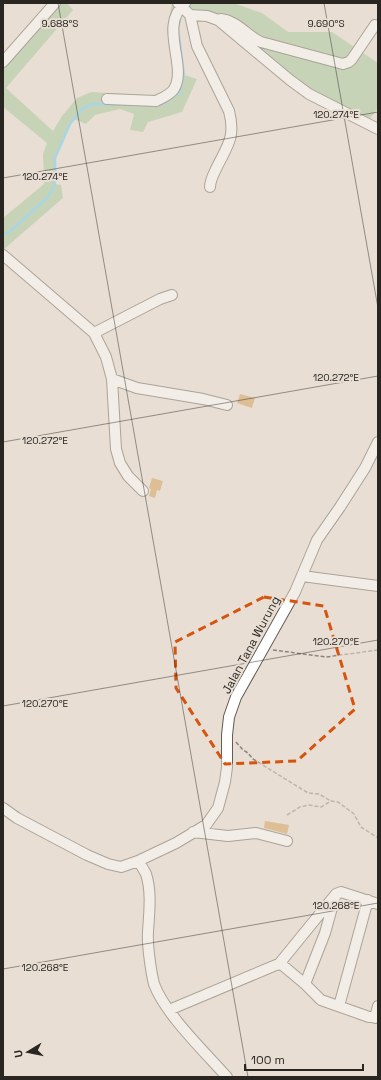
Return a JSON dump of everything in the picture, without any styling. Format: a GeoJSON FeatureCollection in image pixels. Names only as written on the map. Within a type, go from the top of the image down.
{"type":"FeatureCollection","features":[{"type":"Feature","properties":{"kind":"street"},"geometry":{"type":"LineString","coordinates":[[3,62],[55,3]]}},
{"type":"Feature","properties":{"kind":"street"},"geometry":{"type":"LineString","coordinates":[[184,8],[212,18],[226,26],[270,64],[309,94],[378,129]]}},
{"type":"Feature","properties":{"kind":"street"},"geometry":{"type":"LineString","coordinates":[[107,99],[156,101],[164,98],[174,89],[178,74],[173,30],[176,18],[184,8]]}},
{"type":"Feature","properties":{"kind":"street"},"geometry":{"type":"LineString","coordinates":[[184,8],[197,46],[229,111],[232,122],[231,136],[213,175],[210,187]]}},
{"type":"Feature","properties":{"kind":"street"},"geometry":{"type":"LineString","coordinates":[[212,18],[225,19],[240,26],[252,38],[261,42],[343,64],[352,59],[375,25]]}},
{"type":"Feature","properties":{"kind":"street"},"geometry":{"type":"LineString","coordinates":[[3,255],[94,333],[106,357],[112,379],[116,450],[120,463],[128,476],[143,491]]}},
{"type":"Feature","properties":{"kind":"street"},"geometry":{"type":"LineString","coordinates":[[94,333],[160,299],[172,295]]}},
{"type":"Feature","properties":{"kind":"street"},"geometry":{"type":"LineString","coordinates":[[112,379],[137,388],[203,399],[227,405]]}},
{"type":"Feature","properties":{"kind":"street","name":"Jalan Tana Wurung"},"geometry":{"type":"LineString","coordinates":[[3,808],[18,818],[87,855],[108,864],[122,867],[176,843],[206,824],[218,808],[225,782],[229,718],[236,697],[295,592],[317,540],[365,468],[378,442]]}},
{"type":"Feature","properties":{"kind":"street"},"geometry":{"type":"LineString","coordinates":[[302,576],[378,586]]}},
{"type":"Feature","properties":{"kind":"street"},"geometry":{"type":"LineString","coordinates":[[193,832],[228,836],[256,832],[288,841]]}},
{"type":"Feature","properties":{"kind":"street"},"geometry":{"type":"LineString","coordinates":[[138,861],[146,874],[148,881],[150,905],[148,937],[153,978],[160,998],[227,1077]]}},
{"type":"Feature","properties":{"kind":"street"},"geometry":{"type":"LineString","coordinates":[[169,1010],[279,964],[336,894],[341,892],[378,904]]}},
{"type":"Feature","properties":{"kind":"street"},"geometry":{"type":"LineString","coordinates":[[305,984],[325,933],[336,894]]}},
{"type":"Feature","properties":{"kind":"street"},"geometry":{"type":"LineString","coordinates":[[339,1006],[368,900]]}},
{"type":"Feature","properties":{"kind":"street"},"geometry":{"type":"LineString","coordinates":[[279,964],[305,984],[321,1000],[369,1017],[376,1017],[378,1006]]}},
{"type":"Feature","properties":{"kind":"path"},"geometry":{"type":"LineString","coordinates":[[264,649],[326,656],[378,650]]}},
{"type":"Feature","properties":{"kind":"path"},"geometry":{"type":"LineString","coordinates":[[227,735],[238,743],[253,759],[308,794],[319,794],[331,801],[338,802],[354,814],[361,827],[378,838]]}},
{"type":"Feature","properties":{"kind":"path"},"geometry":{"type":"LineString","coordinates":[[288,815],[300,807],[309,805],[321,807],[331,801]]}},
{"type":"Feature","properties":{"kind":"highlighted area"},"geometry":{"type":"Polygon","coordinates":[[[264,597],[324,606],[355,709],[297,761],[225,764],[176,688],[175,642],[264,597]]]}},
{"type":"Feature","properties":{"kind":"green space"},"geometry":{"type":"Polygon","coordinates":[[[55,3],[67,3],[73,10],[6,88],[53,131],[62,116],[77,98],[91,92],[155,96],[171,86],[174,74],[167,30],[172,3],[182,3],[186,10],[192,3],[233,3],[262,13],[288,32],[332,32],[378,63],[378,108],[366,124],[313,99],[215,18],[186,11],[180,17],[178,29],[184,75],[197,79],[182,112],[148,122],[143,132],[130,130],[134,114],[120,109],[95,115],[86,124],[74,119],[70,124],[55,158],[55,184],[61,185],[63,198],[3,250],[3,218],[44,184],[43,154],[47,143],[3,107],[3,60],[55,3]]]}},
{"type":"Feature","properties":{"kind":"building"},"geometry":{"type":"Polygon","coordinates":[[[240,394],[255,398],[252,408],[237,403],[240,394]]]}},
{"type":"Feature","properties":{"kind":"building"},"geometry":{"type":"Polygon","coordinates":[[[152,478],[163,481],[160,491],[157,490],[155,498],[149,496],[151,489],[149,488],[152,478]]]}},
{"type":"Feature","properties":{"kind":"building"},"geometry":{"type":"Polygon","coordinates":[[[265,821],[289,825],[287,834],[264,828],[265,821]]]}},
{"type":"Feature","properties":{"kind":"waterway"},"geometry":{"type":"LineString","coordinates":[[187,9],[192,3]]}},
{"type":"Feature","properties":{"kind":"waterway"},"geometry":{"type":"LineString","coordinates":[[153,106],[164,103],[180,92],[184,75],[178,29],[180,19]]}},
{"type":"Feature","properties":{"kind":"waterway"},"geometry":{"type":"LineString","coordinates":[[3,233],[8,233],[48,197],[55,184],[55,158],[70,124],[83,108],[93,104],[140,105]]}}]}
